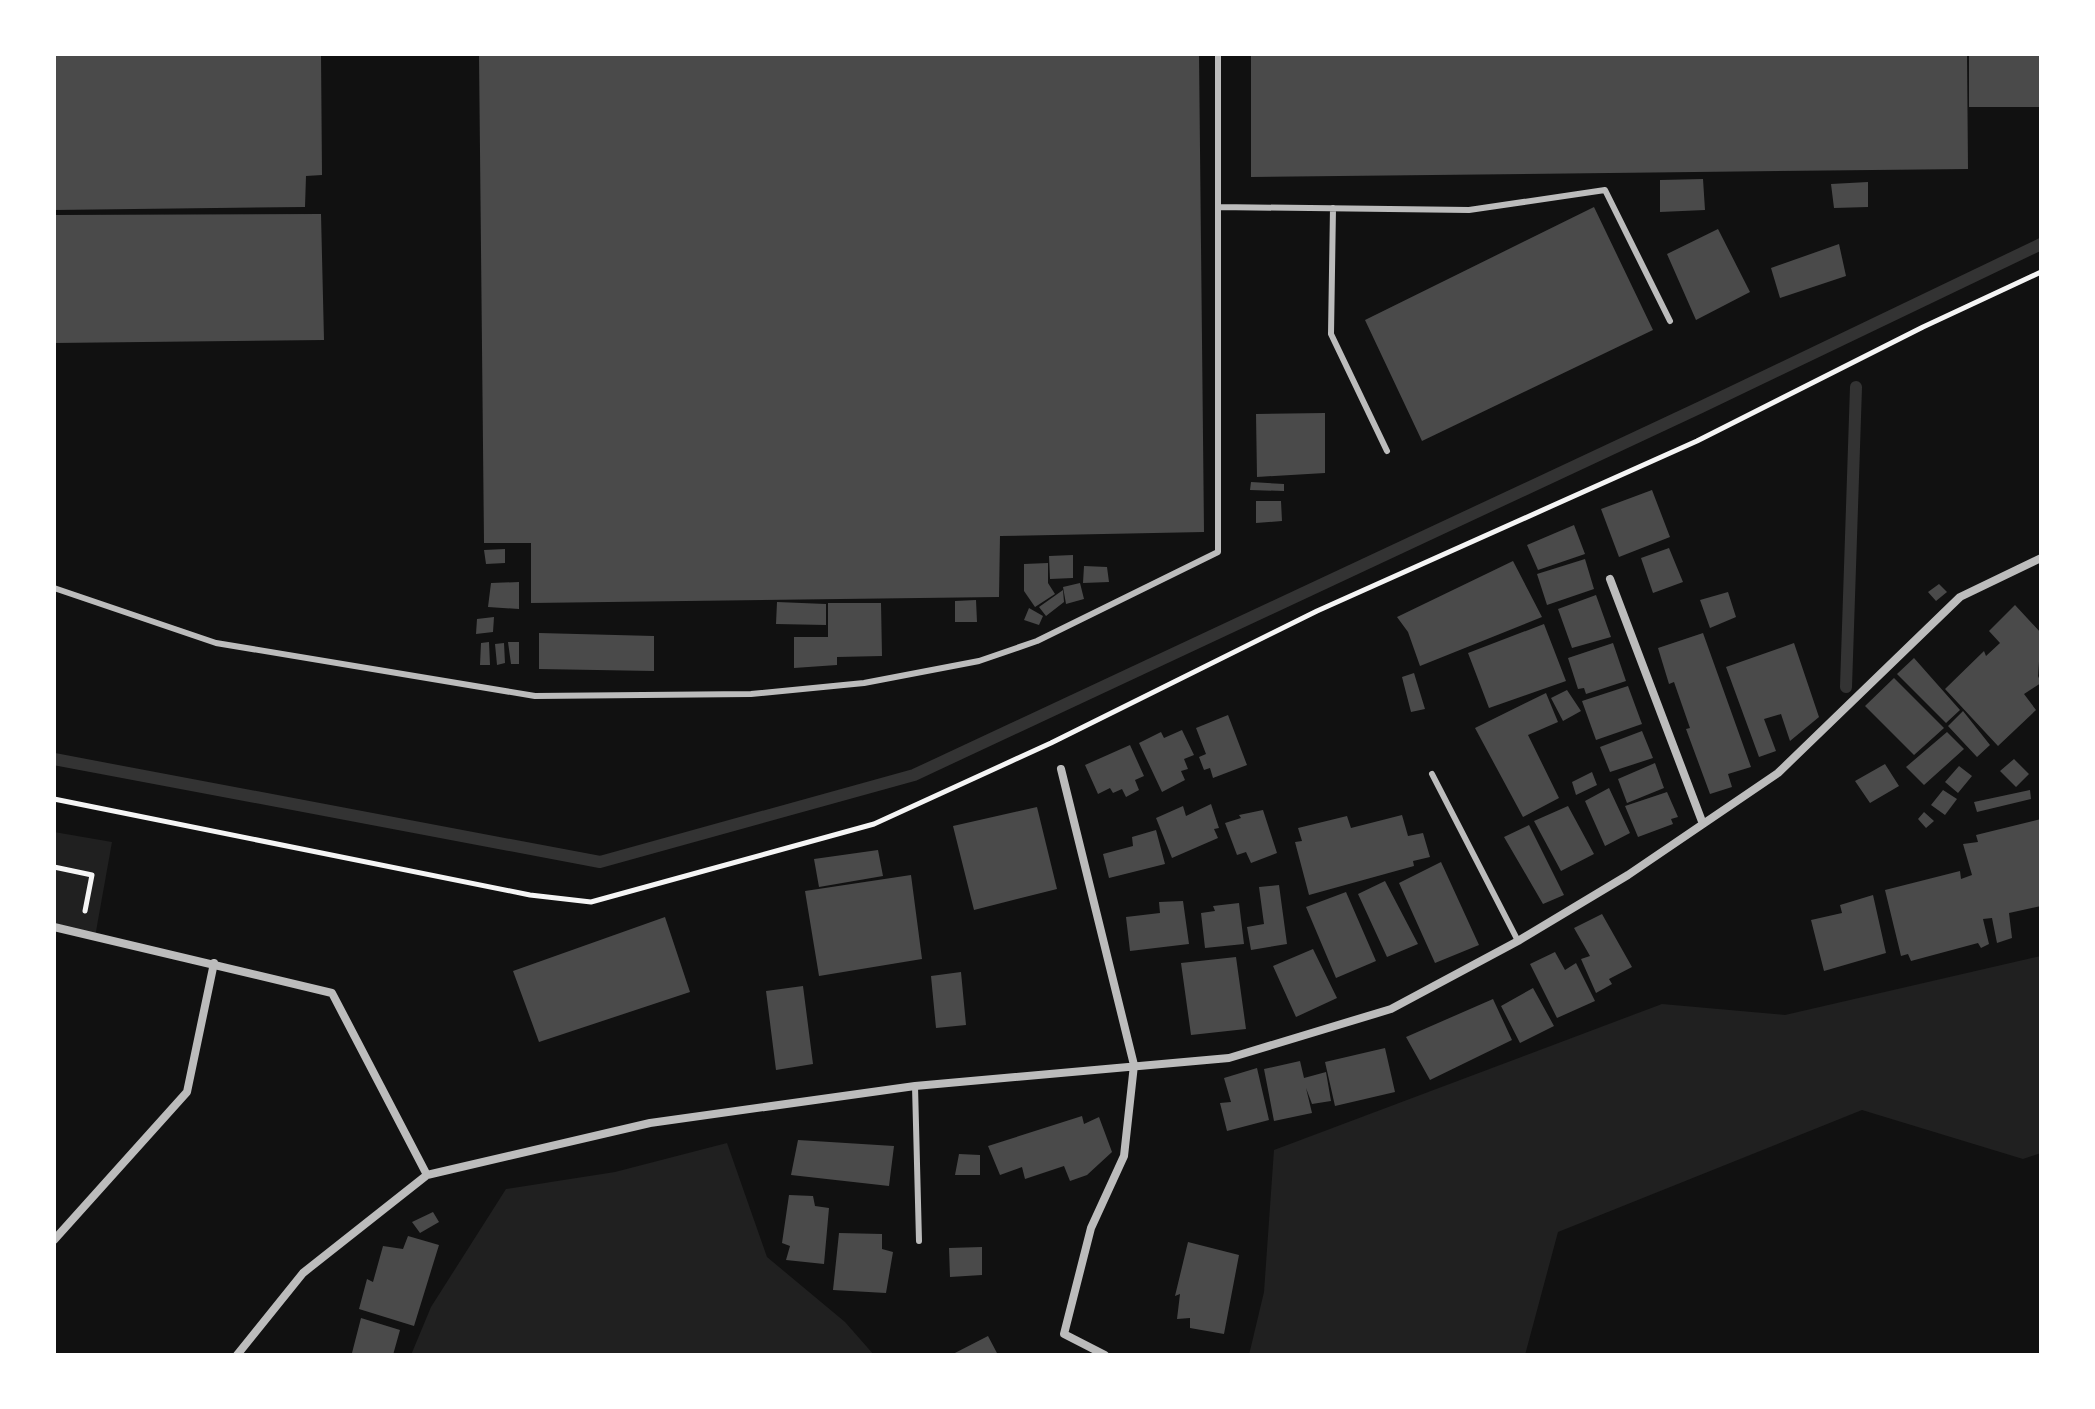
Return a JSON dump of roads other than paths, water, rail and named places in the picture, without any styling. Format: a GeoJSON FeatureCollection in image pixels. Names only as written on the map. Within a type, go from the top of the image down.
{"type":"FeatureCollection","features":[{"type":"Feature","properties":{"kind":"street"},"geometry":{"type":"LineString","coordinates":[[237,1355],[303,1273],[427,1175],[650,1123],[915,1086],[1229,1058],[1391,1009],[1518,941],[1628,875],[1778,773],[1960,597],[2041,558]]}},
{"type":"Feature","properties":{"kind":"street"},"geometry":{"type":"LineString","coordinates":[[1610,579],[1703,824]]}},
{"type":"Feature","properties":{"kind":"street"},"geometry":{"type":"LineString","coordinates":[[1061,769],[1134,1065],[1124,1156],[1091,1228],[1064,1334],[1105,1355]]}},
{"type":"Feature","properties":{"kind":"street"},"geometry":{"type":"LineString","coordinates":[[54,927],[332,993],[427,1175]]}},
{"type":"Feature","properties":{"kind":"street"},"geometry":{"type":"LineString","coordinates":[[54,1240],[187,1092],[214,963]]}},
{"type":"Feature","properties":{"kind":"lane"},"geometry":{"type":"LineString","coordinates":[[54,588],[216,643],[535,696],[751,694],[864,683],[979,661],[1037,641],[1218,552],[1218,54]]}},
{"type":"Feature","properties":{"kind":"lane"},"geometry":{"type":"LineString","coordinates":[[1218,207],[1469,210],[1605,190],[1670,321]]}},
{"type":"Feature","properties":{"kind":"lane"},"geometry":{"type":"LineString","coordinates":[[1333,208],[1331,334],[1387,451]]}},
{"type":"Feature","properties":{"kind":"lane"},"geometry":{"type":"LineString","coordinates":[[1432,774],[1518,941]]}},
{"type":"Feature","properties":{"kind":"lane"},"geometry":{"type":"LineString","coordinates":[[915,1086],[919,1241]]}},
{"type":"Feature","properties":{"kind":"waterway"},"geometry":{"type":"LineString","coordinates":[[54,759],[600,862],[914,775],[1701,407],[2041,244]]}},
{"type":"Feature","properties":{"kind":"waterway"},"geometry":{"type":"LineString","coordinates":[[1846,687],[1856,387]]}}]}
